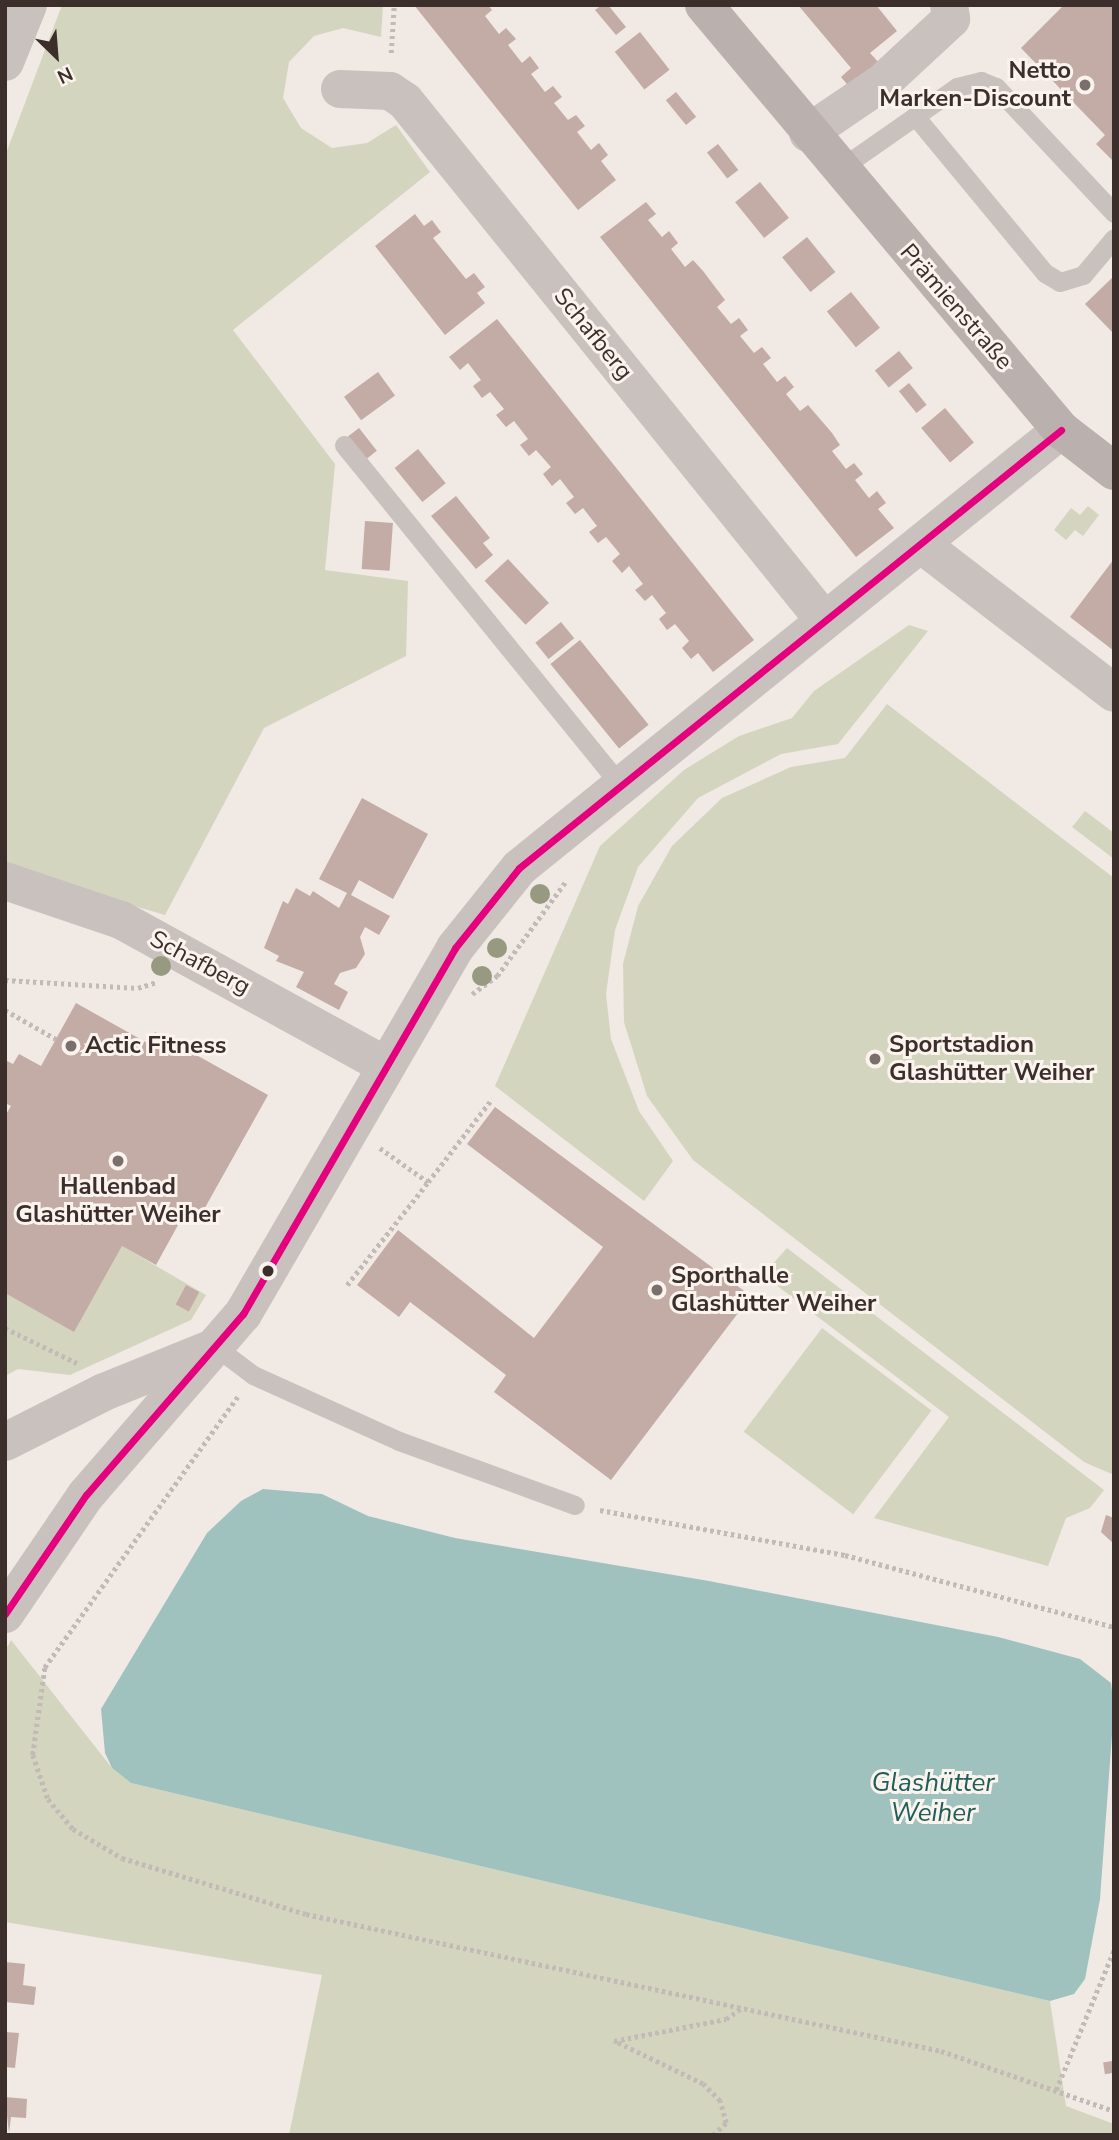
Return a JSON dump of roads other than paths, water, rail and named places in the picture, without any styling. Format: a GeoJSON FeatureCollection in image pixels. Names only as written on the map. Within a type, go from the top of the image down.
{"type":"FeatureCollection","features":[{"type":"Feature","properties":{"kind":"street"},"geometry":{"type":"LineString","coordinates":[[5,62],[28,5]]}},
{"type":"Feature","properties":{"kind":"street","name":"Prämienstraße"},"geometry":{"type":"LineString","coordinates":[[704,5],[838,170],[1062,430],[1114,471]]}},
{"type":"Feature","properties":{"kind":"street"},"geometry":{"type":"LineString","coordinates":[[808,132],[883,82],[951,19],[949,5]]}},
{"type":"Feature","properties":{"kind":"street","name":"Schafberg"},"geometry":{"type":"LineString","coordinates":[[340,89],[390,91],[405,101],[824,621]]}},
{"type":"Feature","properties":{"kind":"street"},"geometry":{"type":"LineString","coordinates":[[5,1614],[86,1495],[216,1347],[275,1263],[385,1065],[455,948],[519,868],[1062,430]]}},
{"type":"Feature","properties":{"kind":"street"},"geometry":{"type":"LineString","coordinates":[[922,545],[1114,693]]}},
{"type":"Feature","properties":{"kind":"street","name":"Schafberg"},"geometry":{"type":"LineString","coordinates":[[5,881],[121,920],[385,1065]]}},
{"type":"Feature","properties":{"kind":"street"},"geometry":{"type":"LineString","coordinates":[[5,1442],[104,1392],[216,1347]]}},
{"type":"Feature","properties":{"kind":"lane"},"geometry":{"type":"LineString","coordinates":[[838,170],[957,87],[981,81],[996,88],[1114,213]]}},
{"type":"Feature","properties":{"kind":"lane"},"geometry":{"type":"LineString","coordinates":[[915,116],[1045,273],[1060,282],[1083,275],[1114,238]]}},
{"type":"Feature","properties":{"kind":"lane"},"geometry":{"type":"LineString","coordinates":[[344,445],[620,786]]}},
{"type":"Feature","properties":{"kind":"lane"},"geometry":{"type":"LineString","coordinates":[[216,1347],[253,1376],[399,1441],[575,1505]]}},
{"type":"Feature","properties":{"kind":"water","name":"Glashütter Weiher"},"geometry":{"type":"Polygon","coordinates":[[[263,1489],[322,1494],[368,1516],[455,1538],[709,1581],[998,1637],[1080,1659],[1111,1683],[1114,1707],[1100,1899],[1085,1979],[1074,1994],[1050,2001],[131,1783],[112,1768],[105,1753],[101,1709],[207,1533],[241,1501],[263,1489]]]}},
{"type":"Feature","properties":{"kind":"place","name":"Netto Marken-Discount"},"geometry":{"type":"Point","coordinates":[1085,85]}},
{"type":"Feature","properties":{"kind":"place","name":"Actic Fitness"},"geometry":{"type":"Point","coordinates":[71,1046]}},
{"type":"Feature","properties":{"kind":"place","name":"Sportstadion Glashütter Weiher"},"geometry":{"type":"Point","coordinates":[875,1059]}},
{"type":"Feature","properties":{"kind":"place","name":"Hallenbad Glashütter Weiher"},"geometry":{"type":"Point","coordinates":[118,1161]}},
{"type":"Feature","properties":{"kind":"place","name":"Sporthalle Glashütter Weiher"},"geometry":{"type":"Point","coordinates":[657,1290]}}]}
